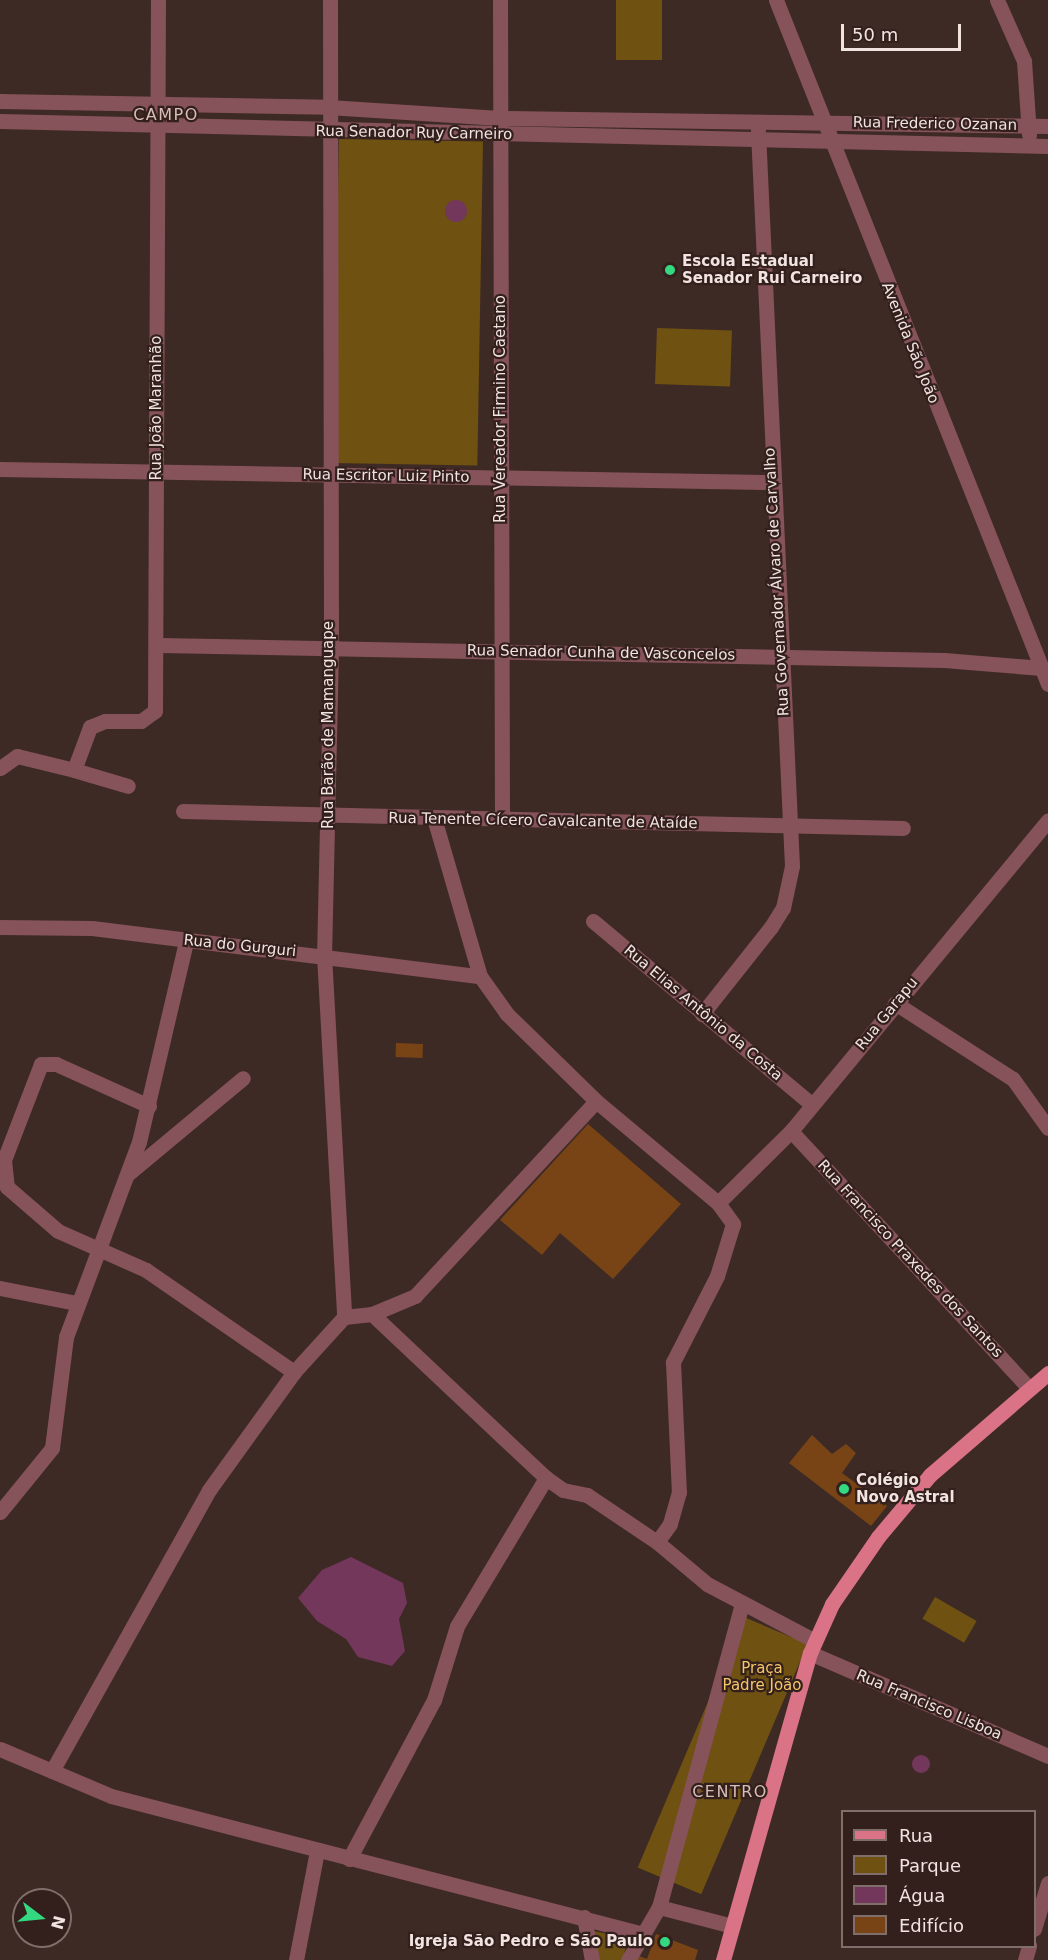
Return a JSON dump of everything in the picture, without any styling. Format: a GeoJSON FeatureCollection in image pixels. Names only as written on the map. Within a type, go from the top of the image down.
{"type":"FeatureCollection","features":[{"type":"Feature","properties":{"kind":"main road"},"geometry":{"type":"LineString","coordinates":[[723,1960],[812,1647],[832,1604],[904,1503],[1048,1373]]}},
{"type":"Feature","properties":{"kind":"street","name":"Rua João Maranhão"},"geometry":{"type":"LineString","coordinates":[[74,770],[90,727],[141,721],[155,711],[159,645],[156,124],[158,0]]}},
{"type":"Feature","properties":{"kind":"street","name":"Rua Barão de Mamanguape"},"geometry":{"type":"LineString","coordinates":[[330,0],[328,107],[330,817],[324,955],[344,1317]]}},
{"type":"Feature","properties":{"kind":"street","name":"Rua Vereador Firmino Caetano"},"geometry":{"type":"LineString","coordinates":[[500,0],[502,819]]}},
{"type":"Feature","properties":{"kind":"street","name":"Avenida São João"},"geometry":{"type":"LineString","coordinates":[[776,0],[828,140],[1048,684]]}},
{"type":"Feature","properties":{"kind":"street"},"geometry":{"type":"LineString","coordinates":[[997,0],[1024,62],[1029,146]]}},
{"type":"Feature","properties":{"kind":"street","name":"Rua Senador Ruy Carneiro"},"geometry":{"type":"LineString","coordinates":[[0,101],[328,107],[500,118],[822,122]]}},
{"type":"Feature","properties":{"kind":"street"},"geometry":{"type":"LineString","coordinates":[[602,119],[602,136]]}},
{"type":"Feature","properties":{"kind":"street","name":"Rua Senador Ruy Carneiro"},"geometry":{"type":"LineString","coordinates":[[0,121],[156,124],[328,132],[828,140]]}},
{"type":"Feature","properties":{"kind":"street","name":"Rua Governador Álvaro de Carvalho"},"geometry":{"type":"LineString","coordinates":[[702,1014],[783,908],[792,866],[771,482],[757,121]]}},
{"type":"Feature","properties":{"kind":"street","name":"Rua Frederico Ozanan"},"geometry":{"type":"LineString","coordinates":[[822,122],[1048,126]]}},
{"type":"Feature","properties":{"kind":"street","name":"Rua Frederico Ozanan"},"geometry":{"type":"LineString","coordinates":[[828,140],[1048,146]]}},
{"type":"Feature","properties":{"kind":"street","name":"Rua Escritor Luiz Pinto"},"geometry":{"type":"LineString","coordinates":[[0,469],[771,482]]}},
{"type":"Feature","properties":{"kind":"street","name":"Rua Senador Cunha de Vasconcelos"},"geometry":{"type":"LineString","coordinates":[[159,645],[782,657],[1042,668]]}},
{"type":"Feature","properties":{"kind":"street"},"geometry":{"type":"LineString","coordinates":[[0,768],[17,756],[128,786]]}},
{"type":"Feature","properties":{"kind":"street","name":"Rua Tenente Cícero Cavalcante de Ataíde"},"geometry":{"type":"LineString","coordinates":[[183,811],[330,817],[903,828]]}},
{"type":"Feature","properties":{"kind":"street"},"geometry":{"type":"LineString","coordinates":[[434,818],[480,976],[529,1040],[596,1101],[718,1203],[730,1217],[732,1233],[673,1362],[679,1492],[670,1524],[657,1542]]}},
{"type":"Feature","properties":{"kind":"street","name":"Rua Garapu"},"geometry":{"type":"LineString","coordinates":[[718,1203],[791,1131],[1048,820]]}},
{"type":"Feature","properties":{"kind":"street","name":"Rua Elias Antônio da Costa"},"geometry":{"type":"LineString","coordinates":[[593,921],[812,1106]]}},
{"type":"Feature","properties":{"kind":"street","name":"Rua do Gurguri"},"geometry":{"type":"LineString","coordinates":[[0,927],[92,928],[480,976]]}},
{"type":"Feature","properties":{"kind":"street"},"geometry":{"type":"LineString","coordinates":[[0,1512],[52,1448],[61,1360],[76,1304],[129,1173],[148,1106],[186,941]]}},
{"type":"Feature","properties":{"kind":"street"},"geometry":{"type":"LineString","coordinates":[[895,1003],[1013,1079],[1048,1128]]}},
{"type":"Feature","properties":{"kind":"street"},"geometry":{"type":"LineString","coordinates":[[148,1106],[56,1064],[41,1064],[33,1073],[4,1160],[3,1180],[44,1221],[98,1249],[146,1270],[294,1372]]}},
{"type":"Feature","properties":{"kind":"street"},"geometry":{"type":"LineString","coordinates":[[129,1173],[243,1078]]}},
{"type":"Feature","properties":{"kind":"street"},"geometry":{"type":"LineString","coordinates":[[52,1771],[209,1490],[294,1372],[344,1317],[372,1314],[403,1304],[427,1285],[596,1101]]}},
{"type":"Feature","properties":{"kind":"street","name":"Rua Francisco Praxedes dos Santos"},"geometry":{"type":"LineString","coordinates":[[791,1131],[1029,1388]]}},
{"type":"Feature","properties":{"kind":"street"},"geometry":{"type":"LineString","coordinates":[[0,1288],[76,1304]]}},
{"type":"Feature","properties":{"kind":"street","name":"Rua Francisco Lisboa"},"geometry":{"type":"LineString","coordinates":[[372,1314],[546,1478],[563,1490],[587,1495],[657,1542],[699,1579],[812,1647],[1048,1756]]}},
{"type":"Feature","properties":{"kind":"street"},"geometry":{"type":"LineString","coordinates":[[349,1859],[434,1701],[457,1626],[546,1478]]}},
{"type":"Feature","properties":{"kind":"street"},"geometry":{"type":"LineString","coordinates":[[628,1960],[640,1933],[659,1907],[742,1603]]}},
{"type":"Feature","properties":{"kind":"street"},"geometry":{"type":"LineString","coordinates":[[0,1749],[111,1796],[640,1933]]}},
{"type":"Feature","properties":{"kind":"street"},"geometry":{"type":"LineString","coordinates":[[296,1960],[317,1851]]}},
{"type":"Feature","properties":{"kind":"street"},"geometry":{"type":"LineString","coordinates":[[1036,1925],[1048,1883]]}},
{"type":"Feature","properties":{"kind":"street"},"geometry":{"type":"LineString","coordinates":[[659,1907],[733,1926]]}},
{"type":"Feature","properties":{"kind":"street"},"geometry":{"type":"LineString","coordinates":[[584,1917],[592,1960]]}},
{"type":"Feature","properties":{"kind":"green space"},"geometry":{"type":"Polygon","coordinates":[[[616,0],[662,0],[662,60],[616,60],[616,0]]]}},
{"type":"Feature","properties":{"kind":"green space"},"geometry":{"type":"Polygon","coordinates":[[[339,139],[483,142],[477,465],[333,463],[339,139]]]}},
{"type":"Feature","properties":{"kind":"green space"},"geometry":{"type":"Polygon","coordinates":[[[657,328],[732,331],[730,387],[655,384],[657,328]]]}},
{"type":"Feature","properties":{"kind":"green space"},"geometry":{"type":"Polygon","coordinates":[[[935,1597],[977,1621],[964,1643],[922,1619],[935,1597]]]}},
{"type":"Feature","properties":{"kind":"green space","name":"Praça Padre João"},"geometry":{"type":"Polygon","coordinates":[[[744,1617],[808,1644],[701,1894],[638,1867],[744,1617]]]}},
{"type":"Feature","properties":{"kind":"green space"},"geometry":{"type":"Polygon","coordinates":[[[593,1931],[623,1937],[627,1944],[622,1960],[596,1960],[593,1931]]]}},
{"type":"Feature","properties":{"kind":"water"},"geometry":{"type":"Polygon","coordinates":[[[456,200],[464,203],[467,211],[464,219],[456,222],[448,219],[445,211],[448,203],[456,200]]]}},
{"type":"Feature","properties":{"kind":"water"},"geometry":{"type":"Polygon","coordinates":[[[351,1557],[403,1583],[407,1603],[399,1619],[405,1651],[392,1666],[358,1657],[346,1639],[317,1621],[298,1598],[322,1570],[351,1557]]]}},
{"type":"Feature","properties":{"kind":"water"},"geometry":{"type":"Polygon","coordinates":[[[921,1755],[929,1760],[930,1764],[925,1772],[921,1773],[913,1768],[912,1764],[917,1756],[921,1755]]]}},
{"type":"Feature","properties":{"kind":"building"},"geometry":{"type":"Polygon","coordinates":[[[396,1043],[423,1044],[422,1058],[396,1057],[396,1043]]]}},
{"type":"Feature","properties":{"kind":"building"},"geometry":{"type":"Polygon","coordinates":[[[588,1124],[681,1204],[613,1279],[560,1233],[542,1255],[500,1220],[588,1124]]]}},
{"type":"Feature","properties":{"kind":"building","name":"Colégio Novo Astral"},"geometry":{"type":"Polygon","coordinates":[[[812,1435],[832,1454],[846,1444],[856,1453],[842,1473],[887,1506],[871,1526],[789,1463],[812,1435]]]}},
{"type":"Feature","properties":{"kind":"building","name":"Igreja São Pedro e São Paulo"},"geometry":{"type":"Polygon","coordinates":[[[656,1934],[698,1950],[695,1960],[634,1960],[636,1955],[647,1959],[656,1934]]]}},
{"type":"Feature","properties":{"kind":"place","name":"Escola Estadual Senador Rui Carneiro"},"geometry":{"type":"Point","coordinates":[670,270]}},
{"type":"Feature","properties":{"kind":"place","name":"Colégio Novo Astral"},"geometry":{"type":"Point","coordinates":[844,1489]}},
{"type":"Feature","properties":{"kind":"place","name":"Igreja São Pedro e São Paulo"},"geometry":{"type":"Point","coordinates":[665,1942]}},
{"type":"Feature","properties":{"kind":"district","name":"CAMPO"},"geometry":{"type":"Point","coordinates":[166,115]}},
{"type":"Feature","properties":{"kind":"district","name":"CENTRO"},"geometry":{"type":"Point","coordinates":[730,1792]}}]}
